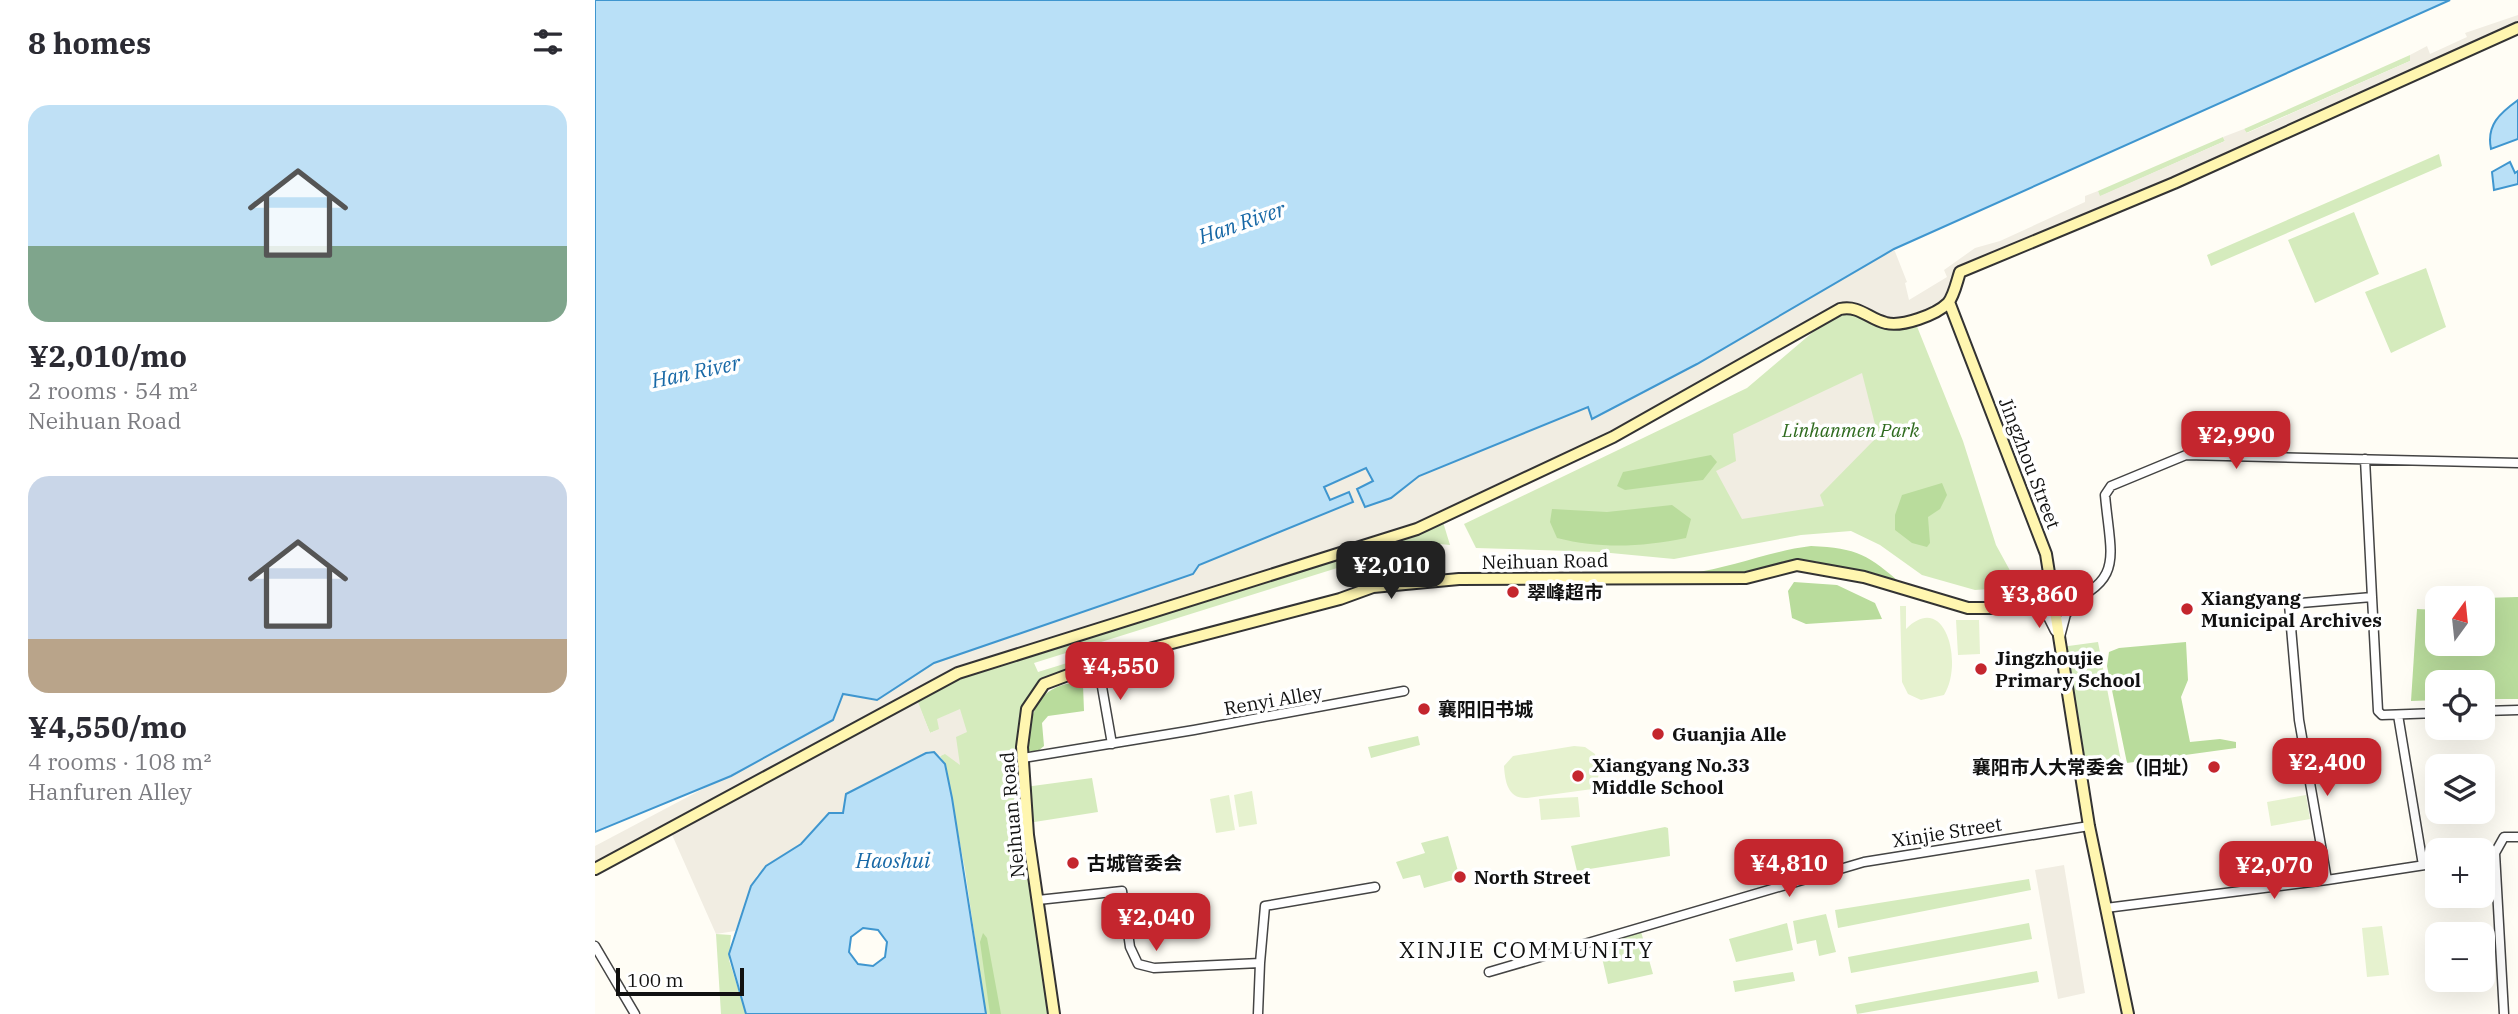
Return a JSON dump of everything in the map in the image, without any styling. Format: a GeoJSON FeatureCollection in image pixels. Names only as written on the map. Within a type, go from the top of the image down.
{"type":"FeatureCollection","features":[{"type":"Feature","properties":{"kind":"street"},"geometry":{"type":"LineString","coordinates":[[595,869],[958,673],[1417,529],[1613,438],[1840,309],[1851,307],[1884,323],[1930,314],[1949,302],[1960,272],[2174,183],[2518,28]]}},
{"type":"Feature","properties":{"kind":"street","name":"Jingzhou Street"},"geometry":{"type":"LineString","coordinates":[[1949,302],[2046,554],[2089,826],[2128,1014]]}},
{"type":"Feature","properties":{"kind":"street"},"geometry":{"type":"LineString","coordinates":[[2060,640],[2066,614],[2106,579],[2111,563],[2105,495],[2111,486],[2186,455],[2518,463]]}},
{"type":"Feature","properties":{"kind":"street"},"geometry":{"type":"LineString","coordinates":[[2365,459],[2378,711],[2382,715],[2425,714]]}},
{"type":"Feature","properties":{"kind":"street","name":"Neihuan Road"},"geometry":{"type":"LineString","coordinates":[[1054,1014],[1028,835],[1023,758],[1027,709],[1044,684],[1098,664],[1340,600],[1373,587],[1459,579],[1746,578],[1797,565],[1864,577],[1968,608],[2055,608]]}},
{"type":"Feature","properties":{"kind":"street"},"geometry":{"type":"LineString","coordinates":[[2055,608],[2084,597]]}},
{"type":"Feature","properties":{"kind":"street"},"geometry":{"type":"LineString","coordinates":[[2327,880],[2299,720],[2289,604],[2372,597]]}},
{"type":"Feature","properties":{"kind":"street"},"geometry":{"type":"LineString","coordinates":[[2031,608],[2047,615],[2060,640]]}},
{"type":"Feature","properties":{"kind":"street"},"geometry":{"type":"LineString","coordinates":[[1098,664],[1112,744]]}},
{"type":"Feature","properties":{"kind":"street","name":"Renyi Alley"},"geometry":{"type":"LineString","coordinates":[[1023,758],[1404,691]]}},
{"type":"Feature","properties":{"kind":"street"},"geometry":{"type":"LineString","coordinates":[[2495,711],[2518,710]]}},
{"type":"Feature","properties":{"kind":"street"},"geometry":{"type":"LineString","coordinates":[[2106,908],[2423,865],[2397,715]]}},
{"type":"Feature","properties":{"kind":"street","name":"Xinjie Street"},"geometry":{"type":"LineString","coordinates":[[1489,972],[1864,862],[2089,826]]}},
{"type":"Feature","properties":{"kind":"street"},"geometry":{"type":"LineString","coordinates":[[2504,1014],[2495,853],[2504,837],[2518,837]]}},
{"type":"Feature","properties":{"kind":"street"},"geometry":{"type":"LineString","coordinates":[[1258,1014],[1265,906],[1375,887]]}},
{"type":"Feature","properties":{"kind":"street"},"geometry":{"type":"LineString","coordinates":[[1038,900],[1122,891],[1130,947],[1138,964],[1154,968],[1260,962]]}},
{"type":"Feature","properties":{"kind":"street"},"geometry":{"type":"LineString","coordinates":[[595,946],[635,1014]]}},
{"type":"Feature","properties":{"kind":"green space"},"geometry":{"type":"Polygon","coordinates":[[[2410,55],[2410,61],[2246,133],[2244,129],[2410,55]]]}},
{"type":"Feature","properties":{"kind":"green space"},"geometry":{"type":"Polygon","coordinates":[[[2223,137],[2225,141],[2099,197],[2098,191],[2223,137]]]}},
{"type":"Feature","properties":{"kind":"green space"},"geometry":{"type":"Polygon","coordinates":[[[2439,154],[2442,166],[2211,266],[2207,255],[2439,154]]]}},
{"type":"Feature","properties":{"kind":"green space"},"geometry":{"type":"Polygon","coordinates":[[[2354,212],[2379,274],[2315,303],[2288,240],[2354,212]]]}},
{"type":"Feature","properties":{"kind":"green space"},"geometry":{"type":"Polygon","coordinates":[[[2426,268],[2446,327],[2391,353],[2365,292],[2426,268]]]}},
{"type":"Feature","properties":{"kind":"green space","name":"Linhanmen Park"},"geometry":{"type":"Polygon","coordinates":[[[1840,309],[1914,319],[1963,441],[1996,545],[2019,587],[1975,590],[1922,575],[1880,545],[1851,531],[1801,535],[1674,559],[1600,552],[1476,548],[1464,524],[1747,388],[1840,309]]]}},
{"type":"Feature","properties":{"kind":"green space"},"geometry":{"type":"Polygon","coordinates":[[[1711,455],[1717,462],[1703,480],[1625,490],[1617,486],[1623,472],[1711,455]]]}},
{"type":"Feature","properties":{"kind":"green space"},"geometry":{"type":"Polygon","coordinates":[[[1942,483],[1947,495],[1940,509],[1928,517],[1930,543],[1927,547],[1912,543],[1895,530],[1895,515],[1902,495],[1942,483]]]}},
{"type":"Feature","properties":{"kind":"green space"},"geometry":{"type":"Polygon","coordinates":[[[1672,505],[1691,519],[1686,538],[1637,545],[1589,544],[1557,538],[1550,522],[1552,509],[1607,512],[1672,505]]]}},
{"type":"Feature","properties":{"kind":"green space"},"geometry":{"type":"Polygon","coordinates":[[[1443,522],[1450,545],[1430,543],[1398,549],[1034,663],[1038,672],[1109,650],[1111,659],[1044,684],[1027,709],[1025,787],[1092,778],[1098,812],[1028,823],[1054,1014],[986,1014],[965,870],[945,764],[940,756],[944,754],[938,730],[930,733],[914,694],[934,675],[1443,522]]]}},
{"type":"Feature","properties":{"kind":"green space"},"geometry":{"type":"Polygon","coordinates":[[[1811,546],[1852,551],[1871,560],[1903,585],[1814,561],[1785,561],[1739,577],[1690,573],[1780,552],[1811,546]]]}},
{"type":"Feature","properties":{"kind":"green space"},"geometry":{"type":"Polygon","coordinates":[[[1794,582],[1837,585],[1875,603],[1882,619],[1806,624],[1792,618],[1788,591],[1794,582]]]}},
{"type":"Feature","properties":{"kind":"green space"},"geometry":{"type":"Polygon","coordinates":[[[2518,597],[2518,699],[2495,699],[2495,670],[2425,670],[2425,700],[2411,701],[2417,609],[2425,609],[2425,656],[2495,656],[2495,598],[2518,597]]]}},
{"type":"Feature","properties":{"kind":"green space"},"geometry":{"type":"Polygon","coordinates":[[[1900,606],[1906,606],[1906,629],[1920,619],[1931,618],[1940,624],[1947,635],[1952,666],[1944,695],[1921,700],[1908,694],[1902,682],[1900,606]]]}},
{"type":"Feature","properties":{"kind":"green space"},"geometry":{"type":"Polygon","coordinates":[[[1956,620],[1979,620],[1980,654],[1958,655],[1956,620]]]}},
{"type":"Feature","properties":{"kind":"green space"},"geometry":{"type":"Polygon","coordinates":[[[2098,642],[2122,766],[2081,772],[2061,647],[2098,642]]]}},
{"type":"Feature","properties":{"kind":"green space"},"geometry":{"type":"Polygon","coordinates":[[[2186,642],[2188,680],[2181,697],[2190,742],[2220,739],[2236,742],[2236,748],[2127,763],[2107,666],[2109,652],[2119,648],[2186,642]]]}},
{"type":"Feature","properties":{"kind":"green space"},"geometry":{"type":"Polygon","coordinates":[[[1077,682],[1083,685],[1084,711],[1048,716],[1042,723],[1044,746],[1038,751],[1028,751],[1026,747],[1031,722],[1038,703],[1053,689],[1077,682]]]}},
{"type":"Feature","properties":{"kind":"green space"},"geometry":{"type":"Polygon","coordinates":[[[1418,736],[1420,745],[1371,758],[1368,747],[1418,736]]]}},
{"type":"Feature","properties":{"kind":"green space"},"geometry":{"type":"Polygon","coordinates":[[[1574,746],[1585,747],[1595,754],[1599,774],[1596,784],[1606,782],[1607,787],[1527,798],[1512,793],[1504,766],[1513,756],[1574,746]]]}},
{"type":"Feature","properties":{"kind":"green space"},"geometry":{"type":"Polygon","coordinates":[[[1252,791],[1257,824],[1239,827],[1234,795],[1252,791]]]}},
{"type":"Feature","properties":{"kind":"green space"},"geometry":{"type":"Polygon","coordinates":[[[1229,795],[1235,830],[1216,833],[1210,799],[1229,795]]]}},
{"type":"Feature","properties":{"kind":"green space"},"geometry":{"type":"Polygon","coordinates":[[[2306,795],[2310,819],[2271,826],[2267,802],[2306,795]]]}},
{"type":"Feature","properties":{"kind":"green space"},"geometry":{"type":"Polygon","coordinates":[[[1578,797],[1580,817],[1541,820],[1539,799],[1578,797]]]}},
{"type":"Feature","properties":{"kind":"green space"},"geometry":{"type":"Polygon","coordinates":[[[1668,828],[1670,856],[1577,871],[1571,846],[1668,828]]]}},
{"type":"Feature","properties":{"kind":"green space"},"geometry":{"type":"Polygon","coordinates":[[[1448,836],[1460,878],[1424,888],[1420,875],[1403,879],[1396,862],[1425,853],[1421,843],[1448,836]]]}},
{"type":"Feature","properties":{"kind":"green space"},"geometry":{"type":"Polygon","coordinates":[[[2029,879],[2031,890],[1838,928],[1835,910],[2029,879]]]}},
{"type":"Feature","properties":{"kind":"green space"},"geometry":{"type":"Polygon","coordinates":[[[1826,914],[1836,952],[1819,956],[1816,940],[1797,944],[1793,921],[1826,914]]]}},
{"type":"Feature","properties":{"kind":"green space"},"geometry":{"type":"Polygon","coordinates":[[[1787,923],[1793,950],[1736,962],[1729,939],[1787,923]]]}},
{"type":"Feature","properties":{"kind":"green space"},"geometry":{"type":"Polygon","coordinates":[[[2029,923],[2032,939],[1851,973],[1848,957],[2029,923]]]}},
{"type":"Feature","properties":{"kind":"green space"},"geometry":{"type":"Polygon","coordinates":[[[2382,926],[2389,975],[2367,977],[2362,928],[2382,926]]]}},
{"type":"Feature","properties":{"kind":"green space"},"geometry":{"type":"Polygon","coordinates":[[[1640,928],[1653,974],[1608,984],[1598,940],[1640,928]]]}},
{"type":"Feature","properties":{"kind":"green space"},"geometry":{"type":"Polygon","coordinates":[[[983,933],[987,938],[1001,1014],[990,1014],[980,942],[983,933]]]}},
{"type":"Feature","properties":{"kind":"green space"},"geometry":{"type":"Polygon","coordinates":[[[716,934],[731,935],[729,960],[746,1014],[721,1014],[716,934]]]}},
{"type":"Feature","properties":{"kind":"green space"},"geometry":{"type":"Polygon","coordinates":[[[2037,971],[2039,982],[1857,1014],[1855,1005],[2037,971]]]}},
{"type":"Feature","properties":{"kind":"green space"},"geometry":{"type":"Polygon","coordinates":[[[1793,972],[1795,981],[1735,992],[1733,981],[1793,972]]]}},
{"type":"Feature","properties":{"kind":"shaded area"},"geometry":{"type":"Polygon","coordinates":[[[2518,15],[2518,28],[1961,272],[1949,302],[1930,314],[1892,323],[1851,307],[1613,437],[1417,529],[958,673],[915,694],[930,733],[939,729],[937,719],[960,709],[967,732],[956,737],[960,765],[945,754],[940,756],[929,751],[846,794],[843,813],[825,816],[801,844],[757,875],[735,931],[716,934],[669,828],[595,869],[595,846],[833,720],[843,694],[877,700],[934,663],[1193,574],[1199,565],[1330,500],[1324,487],[1366,468],[1373,481],[1391,498],[1419,476],[1588,407],[1593,419],[1697,364],[1894,249],[1907,282],[1909,300],[1947,277],[1944,270],[1975,248],[2000,241],[2085,202],[2085,196],[2098,191],[2100,196],[2225,141],[2223,137],[2244,129],[2247,133],[2410,61],[2410,55],[2427,46],[2430,54],[2467,37],[2465,33],[2518,15]]]}},
{"type":"Feature","properties":{"kind":"shaded area"},"geometry":{"type":"Polygon","coordinates":[[[1862,373],[1878,436],[1820,495],[1824,506],[1742,519],[1716,471],[1736,461],[1733,434],[1862,373]]]}},
{"type":"Feature","properties":{"kind":"shaded area"},"geometry":{"type":"Polygon","coordinates":[[[2064,865],[2085,993],[2058,999],[2035,870],[2064,865]]]}},
{"type":"Feature","properties":{"kind":"water","name":"Han River"},"geometry":{"type":"Polygon","coordinates":[[[595,0],[2450,0],[1894,249],[1697,364],[1592,419],[1588,407],[1419,476],[1391,498],[1365,507],[1357,489],[1373,481],[1366,468],[1324,487],[1330,500],[1349,492],[1353,502],[1199,565],[1193,574],[934,663],[877,700],[843,694],[833,720],[731,776],[595,832],[595,0]]]}},
{"type":"Feature","properties":{"kind":"water"},"geometry":{"type":"Polygon","coordinates":[[[2518,100],[2518,139],[2491,149],[2491,133],[2496,120],[2518,100]]]}},
{"type":"Feature","properties":{"kind":"water"},"geometry":{"type":"Polygon","coordinates":[[[2510,162],[2515,173],[2518,171],[2518,184],[2494,190],[2492,172],[2510,162]]]}},
{"type":"Feature","properties":{"kind":"water","name":"Haoshui"},"geometry":{"type":"Polygon","coordinates":[[[934,752],[945,764],[986,1014],[746,1014],[729,954],[751,886],[766,866],[801,844],[829,813],[843,813],[846,794],[926,753],[934,752]],[[863,928],[851,937],[849,952],[858,964],[873,966],[885,957],[887,942],[878,930],[863,928]]]}},
{"type":"Feature","properties":{"kind":"place","name":"翠峰超市"},"geometry":{"type":"Point","coordinates":[1513,592]}},
{"type":"Feature","properties":{"kind":"place","name":"Xiangyang Municipal Archives"},"geometry":{"type":"Point","coordinates":[2187,609]}},
{"type":"Feature","properties":{"kind":"place","name":"Jingzhoujie Primary School"},"geometry":{"type":"Point","coordinates":[1981,669]}},
{"type":"Feature","properties":{"kind":"place","name":"襄阳旧书城"},"geometry":{"type":"Point","coordinates":[1424,709]}},
{"type":"Feature","properties":{"kind":"place","name":"Guanjia Alle"},"geometry":{"type":"Point","coordinates":[1658,734]}},
{"type":"Feature","properties":{"kind":"place","name":"襄阳市人大常委会（旧址）"},"geometry":{"type":"Point","coordinates":[2214,767]}},
{"type":"Feature","properties":{"kind":"place","name":"Xiangyang No.33 Middle School"},"geometry":{"type":"Point","coordinates":[1578,776]}},
{"type":"Feature","properties":{"kind":"place","name":"古城管委会"},"geometry":{"type":"Point","coordinates":[1073,863]}},
{"type":"Feature","properties":{"kind":"place","name":"North Street"},"geometry":{"type":"Point","coordinates":[1460,877]}},
{"type":"Feature","properties":{"kind":"district","name":"XINJIE COMMUNITY"},"geometry":{"type":"Point","coordinates":[1527,950]}}]}
